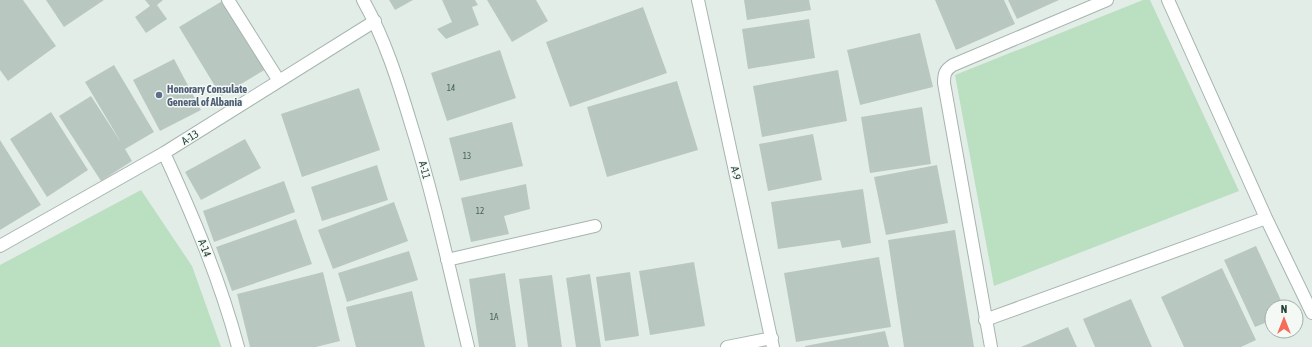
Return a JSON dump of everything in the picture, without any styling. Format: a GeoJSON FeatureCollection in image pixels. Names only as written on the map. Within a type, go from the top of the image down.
{"type":"FeatureCollection","features":[{"type":"Feature","properties":{"kind":"street"},"geometry":{"type":"LineString","coordinates":[[228,0],[279,81]]}},
{"type":"Feature","properties":{"kind":"street","name":"A-11"},"geometry":{"type":"LineString","coordinates":[[363,0],[375,21],[390,56],[422,160],[448,260],[468,347]]}},
{"type":"Feature","properties":{"kind":"street","name":"A-9"},"geometry":{"type":"LineString","coordinates":[[698,0],[772,343]]}},
{"type":"Feature","properties":{"kind":"street"},"geometry":{"type":"LineString","coordinates":[[991,347],[944,83],[944,74],[947,69],[953,65],[1108,0]]}},
{"type":"Feature","properties":{"kind":"street"},"geometry":{"type":"LineString","coordinates":[[1168,0],[1266,218],[1312,313]]}},
{"type":"Feature","properties":{"kind":"street","name":"A-13"},"geometry":{"type":"LineString","coordinates":[[0,246],[164,153],[375,21]]}},
{"type":"Feature","properties":{"kind":"street","name":"A-14"},"geometry":{"type":"LineString","coordinates":[[164,153],[189,208],[211,265],[238,347]]}},
{"type":"Feature","properties":{"kind":"street"},"geometry":{"type":"LineString","coordinates":[[985,320],[1266,218]]}},
{"type":"Feature","properties":{"kind":"street"},"geometry":{"type":"LineString","coordinates":[[448,260],[595,226]]}},
{"type":"Feature","properties":{"kind":"street"},"geometry":{"type":"LineString","coordinates":[[727,347],[772,343]]}},
{"type":"Feature","properties":{"kind":"green space"},"geometry":{"type":"Polygon","coordinates":[[[1143,0],[1150,0],[1239,191],[994,286],[955,75],[1143,0]]]}},
{"type":"Feature","properties":{"kind":"green space"},"geometry":{"type":"Polygon","coordinates":[[[141,190],[192,266],[221,347],[0,347],[0,265],[141,190]]]}},
{"type":"Feature","properties":{"kind":"building"},"geometry":{"type":"Polygon","coordinates":[[[0,0],[23,0],[56,46],[8,81],[0,70],[0,0]]]}},
{"type":"Feature","properties":{"kind":"building"},"geometry":{"type":"Polygon","coordinates":[[[46,0],[104,0],[64,27],[46,0]]]}},
{"type":"Feature","properties":{"kind":"building"},"geometry":{"type":"Polygon","coordinates":[[[145,0],[163,0],[157,5],[167,19],[146,33],[135,17],[150,6],[145,0]]]}},
{"type":"Feature","properties":{"kind":"building"},"geometry":{"type":"Polygon","coordinates":[[[224,0],[266,69],[221,96],[179,27],[224,0]]]}},
{"type":"Feature","properties":{"kind":"building"},"geometry":{"type":"Polygon","coordinates":[[[389,0],[413,0],[395,10],[389,0]]]}},
{"type":"Feature","properties":{"kind":"building"},"geometry":{"type":"Polygon","coordinates":[[[442,0],[475,0],[478,5],[472,7],[479,25],[446,39],[437,29],[452,22],[442,0]]]}},
{"type":"Feature","properties":{"kind":"building"},"geometry":{"type":"Polygon","coordinates":[[[487,0],[536,0],[548,21],[512,42],[487,0]]]}},
{"type":"Feature","properties":{"kind":"building"},"geometry":{"type":"Polygon","coordinates":[[[744,0],[809,0],[811,10],[747,20],[744,0]]]}},
{"type":"Feature","properties":{"kind":"building"},"geometry":{"type":"Polygon","coordinates":[[[935,0],[1004,0],[1015,24],[956,50],[935,0]]]}},
{"type":"Feature","properties":{"kind":"building"},"geometry":{"type":"Polygon","coordinates":[[[1008,0],[1059,0],[1017,19],[1008,0]]]}},
{"type":"Feature","properties":{"kind":"building"},"geometry":{"type":"Polygon","coordinates":[[[643,7],[667,73],[570,107],[546,42],[643,7]]]}},
{"type":"Feature","properties":{"kind":"building"},"geometry":{"type":"Polygon","coordinates":[[[809,19],[815,58],[748,69],[742,29],[809,19]]]}},
{"type":"Feature","properties":{"kind":"building"},"geometry":{"type":"Polygon","coordinates":[[[920,33],[933,87],[860,105],[847,50],[920,33]]]}},
{"type":"Feature","properties":{"kind":"building"},"geometry":{"type":"Polygon","coordinates":[[[500,50],[516,98],[447,121],[431,73],[500,50]]]}},
{"type":"Feature","properties":{"kind":"building"},"geometry":{"type":"Polygon","coordinates":[[[174,59],[201,110],[160,131],[133,80],[174,59]]]}},
{"type":"Feature","properties":{"kind":"building"},"geometry":{"type":"Polygon","coordinates":[[[114,65],[154,132],[125,149],[132,161],[101,181],[59,116],[91,96],[122,144],[85,82],[114,65]]]}},
{"type":"Feature","properties":{"kind":"building"},"geometry":{"type":"Polygon","coordinates":[[[838,70],[847,121],[762,137],[753,86],[838,70]]]}},
{"type":"Feature","properties":{"kind":"building"},"geometry":{"type":"Polygon","coordinates":[[[677,81],[698,150],[607,177],[587,107],[677,81]]]}},
{"type":"Feature","properties":{"kind":"building"},"geometry":{"type":"Polygon","coordinates":[[[359,88],[380,150],[302,177],[281,114],[359,88]]]}},
{"type":"Feature","properties":{"kind":"building"},"geometry":{"type":"Polygon","coordinates":[[[922,107],[931,164],[870,173],[861,117],[922,107]]]}},
{"type":"Feature","properties":{"kind":"building"},"geometry":{"type":"Polygon","coordinates":[[[51,112],[88,170],[47,197],[10,139],[51,112]]]}},
{"type":"Feature","properties":{"kind":"building"},"geometry":{"type":"Polygon","coordinates":[[[512,122],[523,166],[460,181],[449,138],[512,122]]]}},
{"type":"Feature","properties":{"kind":"building"},"geometry":{"type":"Polygon","coordinates":[[[813,134],[822,180],[768,191],[759,144],[813,134]]]}},
{"type":"Feature","properties":{"kind":"building"},"geometry":{"type":"Polygon","coordinates":[[[245,139],[261,168],[201,200],[185,172],[245,139]]]}},
{"type":"Feature","properties":{"kind":"building"},"geometry":{"type":"Polygon","coordinates":[[[0,140],[41,205],[0,230],[0,140]]]}},
{"type":"Feature","properties":{"kind":"building"},"geometry":{"type":"Polygon","coordinates":[[[377,165],[388,200],[322,221],[311,187],[377,165]]]}},
{"type":"Feature","properties":{"kind":"building"},"geometry":{"type":"Polygon","coordinates":[[[937,165],[948,223],[886,235],[874,177],[937,165]]]}},
{"type":"Feature","properties":{"kind":"building"},"geometry":{"type":"Polygon","coordinates":[[[284,181],[295,212],[214,242],[203,211],[284,181]]]}},
{"type":"Feature","properties":{"kind":"building"},"geometry":{"type":"Polygon","coordinates":[[[526,184],[530,209],[504,216],[509,234],[471,242],[461,198],[526,184]]]}},
{"type":"Feature","properties":{"kind":"building"},"geometry":{"type":"Polygon","coordinates":[[[863,189],[871,243],[842,248],[840,240],[778,249],[771,202],[863,189]]]}},
{"type":"Feature","properties":{"kind":"building"},"geometry":{"type":"Polygon","coordinates":[[[394,202],[408,241],[333,269],[318,230],[394,202]]]}},
{"type":"Feature","properties":{"kind":"building"},"geometry":{"type":"Polygon","coordinates":[[[296,219],[312,264],[232,291],[216,247],[296,219]]]}},
{"type":"Feature","properties":{"kind":"building"},"geometry":{"type":"Polygon","coordinates":[[[955,230],[974,347],[904,347],[888,240],[955,230]]]}},
{"type":"Feature","properties":{"kind":"building"},"geometry":{"type":"Polygon","coordinates":[[[1256,246],[1280,299],[1264,299],[1264,323],[1255,327],[1224,260],[1256,246]]]}},
{"type":"Feature","properties":{"kind":"building"},"geometry":{"type":"Polygon","coordinates":[[[409,251],[418,280],[347,302],[338,273],[409,251]]]}},
{"type":"Feature","properties":{"kind":"building"},"geometry":{"type":"Polygon","coordinates":[[[879,257],[891,327],[796,342],[784,273],[879,257]]]}},
{"type":"Feature","properties":{"kind":"building"},"geometry":{"type":"Polygon","coordinates":[[[694,262],[705,326],[650,335],[639,271],[694,262]]]}},
{"type":"Feature","properties":{"kind":"building"},"geometry":{"type":"Polygon","coordinates":[[[1222,268],[1256,340],[1241,347],[1184,347],[1161,297],[1222,268]]]}},
{"type":"Feature","properties":{"kind":"building"},"geometry":{"type":"Polygon","coordinates":[[[323,272],[340,341],[316,347],[250,347],[237,294],[323,272]]]}},
{"type":"Feature","properties":{"kind":"building"},"geometry":{"type":"Polygon","coordinates":[[[630,272],[639,336],[605,341],[596,277],[630,272]]]}},
{"type":"Feature","properties":{"kind":"building"},"geometry":{"type":"Polygon","coordinates":[[[505,273],[516,347],[479,347],[469,279],[505,273]]]}},
{"type":"Feature","properties":{"kind":"building"},"geometry":{"type":"Polygon","coordinates":[[[590,274],[601,347],[576,347],[566,278],[590,274]]]}},
{"type":"Feature","properties":{"kind":"building"},"geometry":{"type":"Polygon","coordinates":[[[552,275],[562,347],[528,347],[519,279],[552,275]]]}},
{"type":"Feature","properties":{"kind":"building"},"geometry":{"type":"Polygon","coordinates":[[[412,291],[425,347],[356,347],[346,307],[412,291]]]}},
{"type":"Feature","properties":{"kind":"building"},"geometry":{"type":"Polygon","coordinates":[[[1131,299],[1152,347],[1095,347],[1083,319],[1131,299]]]}},
{"type":"Feature","properties":{"kind":"building"},"geometry":{"type":"Polygon","coordinates":[[[1068,327],[1077,347],[1021,347],[1068,327]]]}},
{"type":"Feature","properties":{"kind":"building"},"geometry":{"type":"Polygon","coordinates":[[[885,331],[889,347],[805,347],[805,346],[885,331]]]}},
{"type":"Feature","properties":{"kind":"place","name":"Honorary Consulate General of Albania"},"geometry":{"type":"Point","coordinates":[159,95]}}]}
